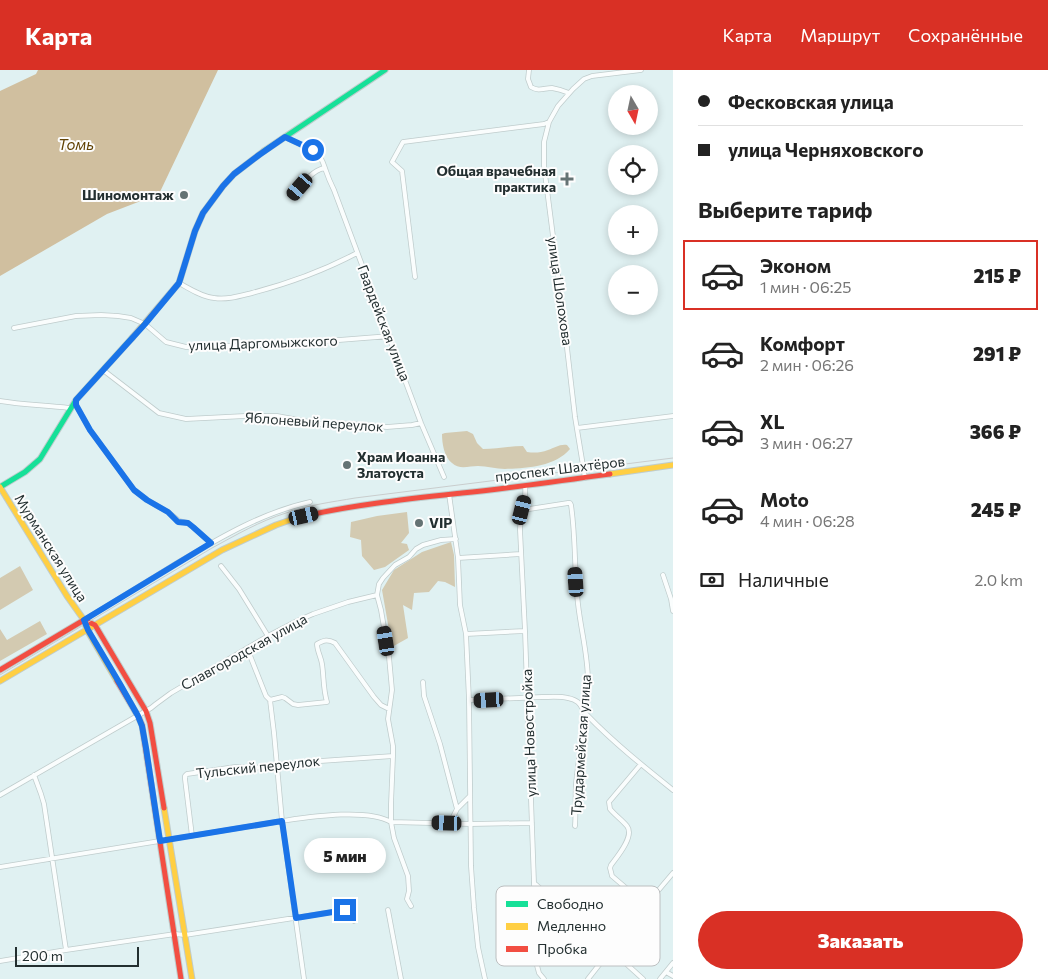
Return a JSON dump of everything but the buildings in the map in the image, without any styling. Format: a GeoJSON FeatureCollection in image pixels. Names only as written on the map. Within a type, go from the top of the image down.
{"type":"FeatureCollection","features":[{"type":"Feature","properties":{"kind":"main road"},"geometry":{"type":"LineString","coordinates":[[0,487],[21,476],[36,462],[50,443],[69,408],[145,324],[179,283],[195,231],[203,213],[212,199],[234,174],[285,137],[385,70]]}},
{"type":"Feature","properties":{"kind":"main road","name":"проспект Шахтёров"},"geometry":{"type":"LineString","coordinates":[[0,682],[222,550],[276,525],[304,516],[336,510],[673,465]]}},
{"type":"Feature","properties":{"kind":"main road","name":"Мурманская улица"},"geometry":{"type":"LineString","coordinates":[[0,487],[44,561],[84,620],[142,726],[181,979]]}},
{"type":"Feature","properties":{"kind":"main road"},"geometry":{"type":"LineString","coordinates":[[0,670],[84,620]]}},
{"type":"Feature","properties":{"kind":"main road","name":"Мурманская улица"},"geometry":{"type":"LineString","coordinates":[[84,620],[95,626]]}},
{"type":"Feature","properties":{"kind":"main road"},"geometry":{"type":"LineString","coordinates":[[95,626],[146,711],[153,739],[192,979]]}},
{"type":"Feature","properties":{"kind":"street"},"geometry":{"type":"LineString","coordinates":[[529,70],[528,79],[531,87],[535,90],[553,88],[569,93]]}},
{"type":"Feature","properties":{"kind":"street","name":"улица Шолохова"},"geometry":{"type":"LineString","coordinates":[[585,478],[544,166],[544,142],[549,122],[558,106],[582,81],[592,76],[641,70]]}},
{"type":"Feature","properties":{"kind":"street"},"geometry":{"type":"LineString","coordinates":[[415,277],[402,171],[392,162],[403,142],[534,126],[549,122]]}},
{"type":"Feature","properties":{"kind":"street","name":"Гвардейская улица"},"geometry":{"type":"LineString","coordinates":[[285,137],[316,152],[323,161],[324,168],[444,477]]}},
{"type":"Feature","properties":{"kind":"street"},"geometry":{"type":"LineString","coordinates":[[293,195],[313,173],[318,169],[324,168]]}},
{"type":"Feature","properties":{"kind":"street"},"geometry":{"type":"LineString","coordinates":[[179,283],[201,294],[222,299],[259,291],[306,277],[333,266],[357,253]]}},
{"type":"Feature","properties":{"kind":"street"},"geometry":{"type":"LineString","coordinates":[[14,328],[76,316],[101,315],[131,318],[145,324]]}},
{"type":"Feature","properties":{"kind":"street","name":"улица Даргомыжского"},"geometry":{"type":"LineString","coordinates":[[145,324],[166,342],[186,347],[288,344],[390,336]]}},
{"type":"Feature","properties":{"kind":"street","name":"Яблоневый переулок"},"geometry":{"type":"LineString","coordinates":[[103,369],[159,413],[186,419],[277,416],[326,425],[338,423],[388,427],[422,423]]}},
{"type":"Feature","properties":{"kind":"street"},"geometry":{"type":"LineString","coordinates":[[76,400],[76,405],[90,430],[134,490],[168,512],[178,522],[188,523],[211,543]]}},
{"type":"Feature","properties":{"kind":"street"},"geometry":{"type":"LineString","coordinates":[[0,401],[23,405],[69,408]]}},
{"type":"Feature","properties":{"kind":"street"},"geometry":{"type":"LineString","coordinates":[[577,428],[673,416]]}},
{"type":"Feature","properties":{"kind":"street","name":"улица Новостройка"},"geometry":{"type":"LineString","coordinates":[[525,486],[526,495],[520,522],[534,884]]}},
{"type":"Feature","properties":{"kind":"street"},"geometry":{"type":"LineString","coordinates":[[449,494],[458,558],[460,605],[466,634],[474,908],[478,947],[485,979]]}},
{"type":"Feature","properties":{"kind":"street"},"geometry":{"type":"LineString","coordinates":[[84,620],[211,543],[263,517],[298,504],[310,502]]}},
{"type":"Feature","properties":{"kind":"street","name":"Трудармейская улица"},"geometry":{"type":"LineString","coordinates":[[522,510],[568,503],[571,505],[578,602],[587,656],[588,684],[576,786],[575,826]]}},
{"type":"Feature","properties":{"kind":"street"},"geometry":{"type":"LineString","coordinates":[[412,906],[407,899],[409,891],[408,876],[394,838],[391,822],[393,746],[388,728],[392,690],[390,666],[377,595],[379,584],[383,578],[395,565],[409,557],[416,549],[440,540],[456,539]]}},
{"type":"Feature","properties":{"kind":"street"},"geometry":{"type":"LineString","coordinates":[[458,558],[521,554]]}},
{"type":"Feature","properties":{"kind":"street"},"geometry":{"type":"LineString","coordinates":[[221,566],[239,589],[268,636]]}},
{"type":"Feature","properties":{"kind":"street"},"geometry":{"type":"LineString","coordinates":[[663,575],[673,610]]}},
{"type":"Feature","properties":{"kind":"street","name":"Славгородская улица"},"geometry":{"type":"LineString","coordinates":[[0,795],[138,716],[171,693],[268,636],[313,614],[377,595]]}},
{"type":"Feature","properties":{"kind":"street"},"geometry":{"type":"LineString","coordinates":[[466,634],[525,631]]}},
{"type":"Feature","properties":{"kind":"street"},"geometry":{"type":"LineString","coordinates":[[270,700],[282,697],[298,706],[327,702],[322,663],[317,644],[324,640],[330,640],[335,644],[374,697],[381,705],[389,709]]}},
{"type":"Feature","properties":{"kind":"street"},"geometry":{"type":"LineString","coordinates":[[247,648],[266,696],[270,700],[282,821],[304,979]]}},
{"type":"Feature","properties":{"kind":"street"},"geometry":{"type":"LineString","coordinates":[[423,682],[424,696],[458,809]]}},
{"type":"Feature","properties":{"kind":"street"},"geometry":{"type":"LineString","coordinates":[[469,700],[567,697],[575,700],[582,705],[585,713],[641,764],[673,790]]}},
{"type":"Feature","properties":{"kind":"street","name":"Тульский переулок"},"geometry":{"type":"LineString","coordinates":[[192,836],[184,776],[187,774],[235,767],[255,768],[277,764],[393,756]]}},
{"type":"Feature","properties":{"kind":"street"},"geometry":{"type":"LineString","coordinates":[[624,886],[612,876],[610,868],[629,837],[630,830],[610,809],[609,802],[641,764]]}},
{"type":"Feature","properties":{"kind":"street"},"geometry":{"type":"LineString","coordinates":[[34,776],[44,804],[66,950]]}},
{"type":"Feature","properties":{"kind":"street"},"geometry":{"type":"LineString","coordinates":[[450,823],[458,809],[470,796]]}},
{"type":"Feature","properties":{"kind":"street"},"geometry":{"type":"LineString","coordinates":[[0,867],[323,815],[382,817],[391,822],[471,824],[532,822]]}},
{"type":"Feature","properties":{"kind":"street"},"geometry":{"type":"LineString","coordinates":[[660,888],[673,873]]}},
{"type":"Feature","properties":{"kind":"street"},"geometry":{"type":"LineString","coordinates":[[0,961],[345,910],[348,911],[354,921]]}},
{"type":"Feature","properties":{"kind":"street"},"geometry":{"type":"LineString","coordinates":[[388,910],[401,979]]}},
{"type":"Feature","properties":{"kind":"street"},"geometry":{"type":"LineString","coordinates":[[660,979],[673,964]]}},
{"type":"Feature","properties":{"kind":"street","name":"улица Новостройка"},"geometry":{"type":"LineString","coordinates":[[537,966],[544,979]]}},
{"type":"Feature","properties":{"kind":"street"},"geometry":{"type":"LineString","coordinates":[[588,979],[598,966]]}},
{"type":"Feature","properties":{"kind":"street"},"geometry":{"type":"LineString","coordinates":[[629,966],[643,979]]}},
{"type":"Feature","properties":{"kind":"street"},"geometry":{"type":"LineString","coordinates":[[666,972],[673,976]]}},
{"type":"Feature","properties":{"kind":"shaded area"},"geometry":{"type":"Polygon","coordinates":[[[467,431],[473,434],[477,443],[483,449],[523,446],[527,452],[537,452],[567,445],[570,449],[556,460],[531,467],[505,469],[458,466],[452,463],[445,454],[442,434],[467,431]]]}},
{"type":"Feature","properties":{"kind":"shaded area"},"geometry":{"type":"Polygon","coordinates":[[[407,512],[409,533],[401,543],[407,544],[409,550],[385,567],[374,570],[362,556],[361,540],[350,537],[351,522],[407,512]]]}},
{"type":"Feature","properties":{"kind":"shaded area"},"geometry":{"type":"Polygon","coordinates":[[[451,542],[454,555],[455,587],[438,581],[429,592],[414,593],[412,610],[403,605],[408,638],[392,647],[382,590],[394,570],[422,552],[451,542]]]}},
{"type":"Feature","properties":{"kind":"shaded area"},"geometry":{"type":"Polygon","coordinates":[[[20,566],[33,590],[0,610],[0,578],[20,566]]]}},
{"type":"Feature","properties":{"kind":"shaded area"},"geometry":{"type":"Polygon","coordinates":[[[40,621],[47,634],[0,661],[0,629],[7,640],[40,621]]]}},
{"type":"Feature","properties":{"kind":"water","name":"Томь"},"geometry":{"type":"Polygon","coordinates":[[[38,70],[218,70],[159,194],[107,214],[0,276],[0,91],[36,74],[38,70]]]}},
{"type":"Feature","properties":{"kind":"tram line"},"geometry":{"type":"LineString","coordinates":[[0,675],[212,548],[257,524],[294,510],[355,498],[673,458]]}},
{"type":"Feature","properties":{"kind":"traffic: fast"},"geometry":{"type":"LineString","coordinates":[[264,151],[385,70]]}},
{"type":"Feature","properties":{"kind":"traffic: fast"},"geometry":{"type":"LineString","coordinates":[[0,487],[25,472],[40,459],[76,400],[132,338]]}},
{"type":"Feature","properties":{"kind":"traffic: slow"},"geometry":{"type":"LineString","coordinates":[[132,338],[179,283],[195,231],[203,213],[234,174],[264,151]]}},
{"type":"Feature","properties":{"kind":"traffic: slow"},"geometry":{"type":"LineString","coordinates":[[610,474],[673,465]]}},
{"type":"Feature","properties":{"kind":"traffic: slow"},"geometry":{"type":"LineString","coordinates":[[0,487],[67,596],[84,620],[87,630],[117,681]]}},
{"type":"Feature","properties":{"kind":"traffic: slow"},"geometry":{"type":"LineString","coordinates":[[0,681],[222,550],[276,525],[296,518]]}},
{"type":"Feature","properties":{"kind":"traffic: slow"},"geometry":{"type":"LineString","coordinates":[[164,808],[192,979]]}},
{"type":"Feature","properties":{"kind":"traffic: jam"},"geometry":{"type":"LineString","coordinates":[[296,518],[337,509],[379,503],[610,474]]}},
{"type":"Feature","properties":{"kind":"traffic: jam"},"geometry":{"type":"LineString","coordinates":[[84,620],[95,625],[146,711],[150,723],[164,808]]}},
{"type":"Feature","properties":{"kind":"traffic: jam"},"geometry":{"type":"LineString","coordinates":[[0,670],[84,620]]}},
{"type":"Feature","properties":{"kind":"traffic: jam"},"geometry":{"type":"LineString","coordinates":[[117,681],[142,725],[181,979]]}},
{"type":"Feature","properties":{"kind":"place","name":"Общая врачебная практика"},"geometry":{"type":"Point","coordinates":[567,179]}},
{"type":"Feature","properties":{"kind":"place","name":"Шиномонтаж"},"geometry":{"type":"Point","coordinates":[184,195]}},
{"type":"Feature","properties":{"kind":"place","name":"Храм Иоанна Златоуста"},"geometry":{"type":"Point","coordinates":[347,465]}},
{"type":"Feature","properties":{"kind":"place","name":"VIP"},"geometry":{"type":"Point","coordinates":[419,523]}},
{"type":"Feature","properties":{"kind":"route"},"geometry":{"type":"LineString","coordinates":[[313,150],[285,137],[234,174],[212,199],[203,213],[195,231],[179,283],[145,324],[76,400],[76,405],[98,443],[134,490],[168,512],[178,522],[188,523],[211,543],[84,620],[85,625],[142,726],[160,841],[282,821],[296,918],[345,910]]}}]}
